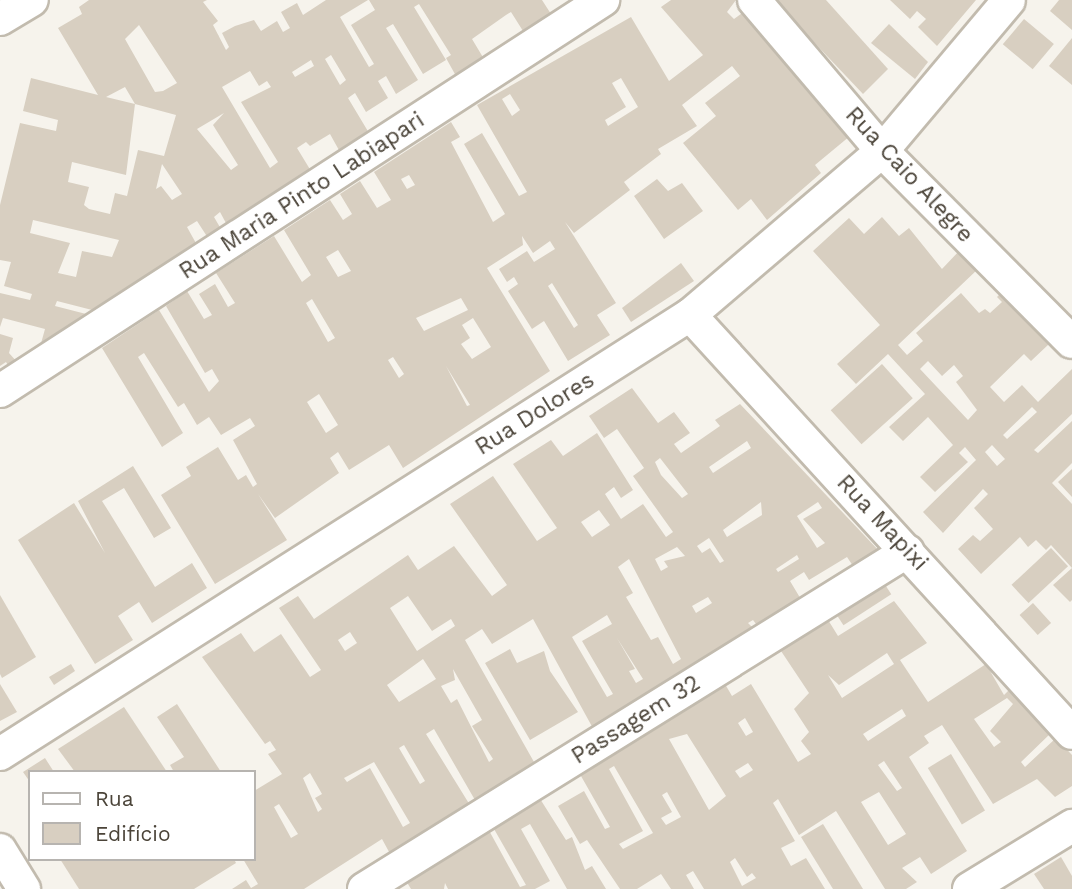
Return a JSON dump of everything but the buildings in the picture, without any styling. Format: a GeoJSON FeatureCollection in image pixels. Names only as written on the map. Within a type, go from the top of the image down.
{"type":"FeatureCollection","features":[{"type":"Feature","properties":{"kind":"street"},"geometry":{"type":"LineString","coordinates":[[0,9],[2,0]]}},
{"type":"Feature","properties":{"kind":"street"},"geometry":{"type":"LineString","coordinates":[[0,19],[32,0]]}},
{"type":"Feature","properties":{"kind":"street","name":"Rua Maria Pinto Labiapari"},"geometry":{"type":"LineString","coordinates":[[0,391],[603,0]]}},
{"type":"Feature","properties":{"kind":"street","name":"Rua Caio Alegre"},"geometry":{"type":"LineString","coordinates":[[754,0],[881,150],[1072,342]]}},
{"type":"Feature","properties":{"kind":"street","name":"Rua Dolores"},"geometry":{"type":"LineString","coordinates":[[0,754],[690,315],[881,150],[1009,0]]}},
{"type":"Feature","properties":{"kind":"street","name":"Rua Mapixi"},"geometry":{"type":"LineString","coordinates":[[690,315],[1072,733]]}},
{"type":"Feature","properties":{"kind":"street","name":"Passagem 32"},"geometry":{"type":"LineString","coordinates":[[364,889],[908,551]]}},
{"type":"Feature","properties":{"kind":"street"},"geometry":{"type":"LineString","coordinates":[[969,889],[1072,826]]}},
{"type":"Feature","properties":{"kind":"street"},"geometry":{"type":"LineString","coordinates":[[0,850],[24,889]]}}]}
